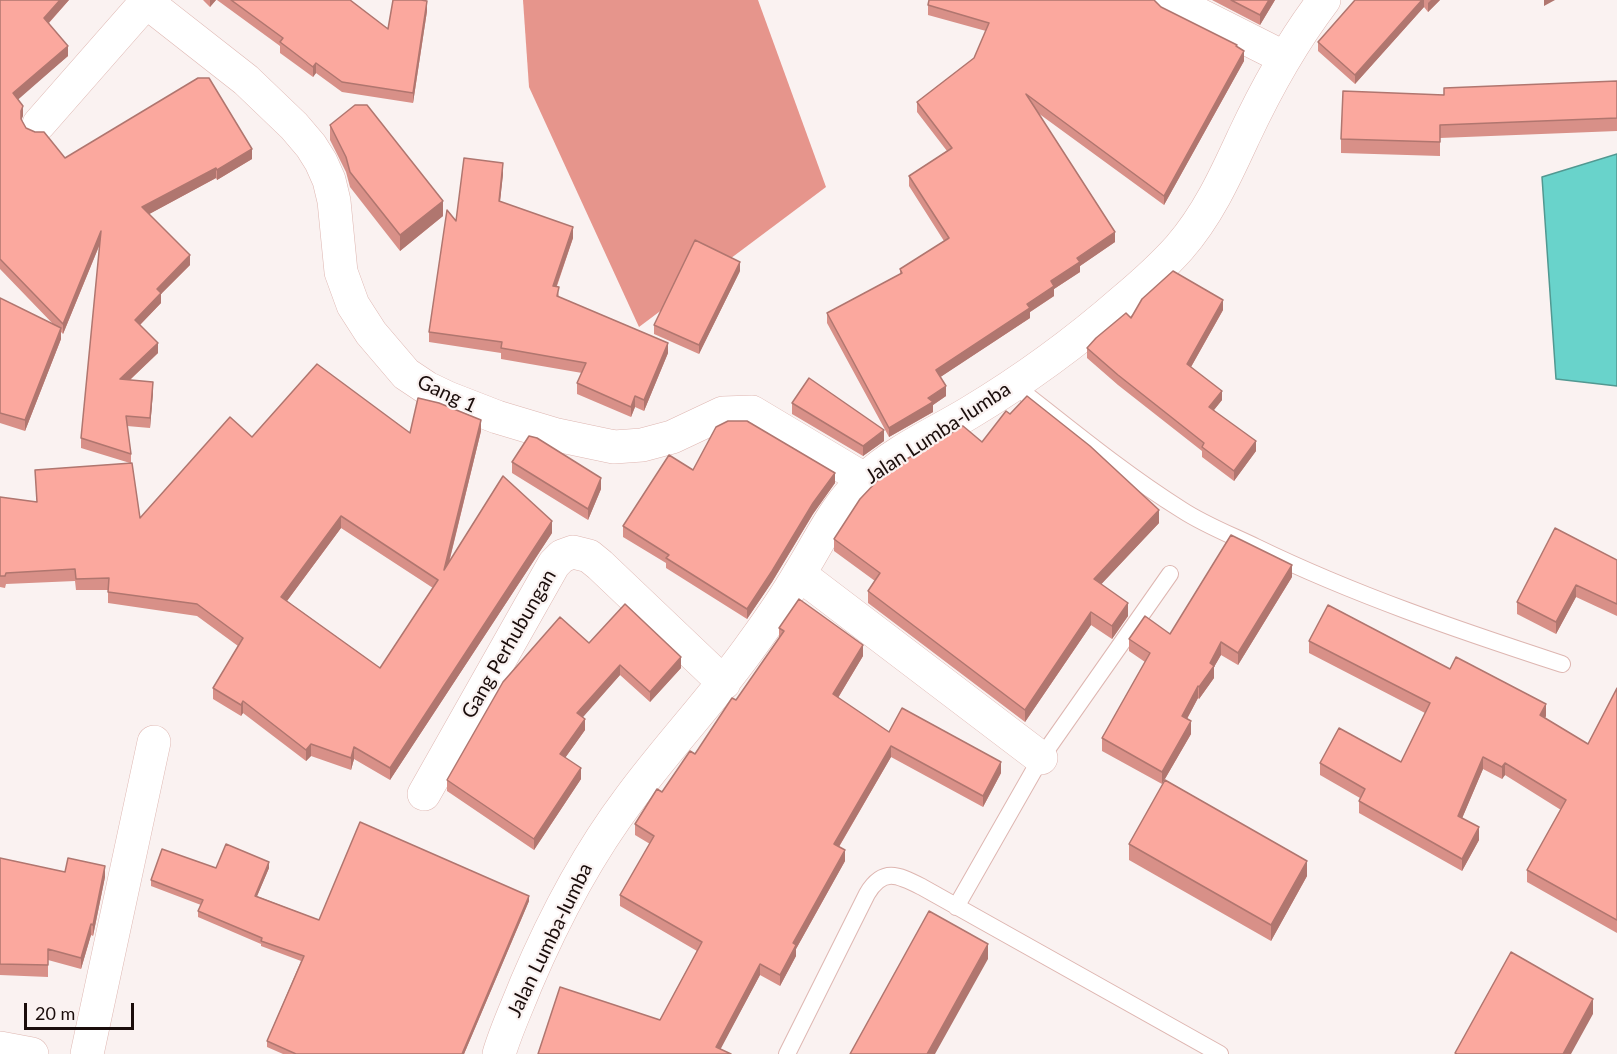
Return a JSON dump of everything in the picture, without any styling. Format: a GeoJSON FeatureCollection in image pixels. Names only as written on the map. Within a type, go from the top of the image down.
{"type":"FeatureCollection","features":[{"type":"Feature","properties":{"kind":"street"},"geometry":{"type":"LineString","coordinates":[[1170,0],[1285,58]]}},
{"type":"Feature","properties":{"kind":"street","name":"Jalan Lumba-lumba"},"geometry":{"type":"LineString","coordinates":[[499,1054],[504,1036],[539,952],[576,879],[629,800],[724,683],[800,574],[842,503],[864,479],[899,454],[1014,385],[1094,327],[1156,272],[1180,247],[1215,197],[1285,58],[1324,0]]}},
{"type":"Feature","properties":{"kind":"street"},"geometry":{"type":"LineString","coordinates":[[39,124],[145,1]]}},
{"type":"Feature","properties":{"kind":"street","name":"Gang 1"},"geometry":{"type":"LineString","coordinates":[[145,1],[246,80],[294,126],[310,146],[329,180],[334,201],[341,273],[353,305],[388,355],[413,378],[448,398],[497,417],[557,435],[614,447],[642,445],[672,438],[723,413],[752,412],[864,479]]}},
{"type":"Feature","properties":{"kind":"street","name":"Gang Perhubungan"},"geometry":{"type":"LineString","coordinates":[[424,794],[554,564],[567,554],[582,554],[600,565],[724,683]]}},
{"type":"Feature","properties":{"kind":"street"},"geometry":{"type":"LineString","coordinates":[[800,574],[1041,758]]}},
{"type":"Feature","properties":{"kind":"street"},"geometry":{"type":"LineString","coordinates":[[87,1054],[154,742]]}},
{"type":"Feature","properties":{"kind":"street"},"geometry":{"type":"LineString","coordinates":[[0,1048],[32,1054]]}},
{"type":"Feature","properties":{"kind":"lane"},"geometry":{"type":"LineString","coordinates":[[1014,385],[1105,457],[1183,511],[1290,563],[1369,597],[1454,629],[1562,664]]}},
{"type":"Feature","properties":{"kind":"lane"},"geometry":{"type":"LineString","coordinates":[[956,907],[1041,758],[1170,574]]}},
{"type":"Feature","properties":{"kind":"lane"},"geometry":{"type":"LineString","coordinates":[[787,1054],[867,894],[878,880],[898,876],[922,887],[1220,1054]]}},
{"type":"Feature","properties":{"kind":"shaded area"},"geometry":{"type":"Polygon","coordinates":[[[523,0],[758,0],[826,187],[639,327],[529,87],[523,0]]]}},
{"type":"Feature","properties":{"kind":"water"},"geometry":{"type":"Polygon","coordinates":[[[1617,154],[1617,386],[1556,379],[1542,177],[1617,154]]]}},
{"type":"Feature","properties":{"kind":"building"},"geometry":{"type":"Polygon","coordinates":[[[0,0],[60,0],[44,18],[68,46],[13,93],[23,106],[21,119],[26,128],[35,132],[44,132],[65,158],[198,78],[209,78],[252,149],[217,170],[216,168],[142,207],[190,255],[157,289],[161,293],[135,320],[158,343],[120,379],[153,382],[150,418],[126,416],[131,454],[81,438],[101,231],[63,324],[0,259],[0,0]]]}},
{"type":"Feature","properties":{"kind":"building"},"geometry":{"type":"Polygon","coordinates":[[[231,0],[350,0],[388,29],[393,0],[427,1],[413,93],[342,82],[316,63],[313,67],[280,42],[283,38],[231,0]]]}},
{"type":"Feature","properties":{"kind":"building"},"geometry":{"type":"Polygon","coordinates":[[[929,0],[1154,0],[1161,7],[1237,45],[1244,51],[1164,196],[1026,94],[1115,232],[1077,258],[1080,262],[1051,281],[1054,286],[1027,304],[1030,308],[936,370],[946,386],[928,398],[933,402],[889,428],[827,313],[902,273],[900,269],[949,238],[909,176],[952,148],[917,102],[974,58],[989,23],[928,5],[929,0]]]}},
{"type":"Feature","properties":{"kind":"building"},"geometry":{"type":"Polygon","coordinates":[[[1231,0],[1269,0],[1260,15],[1231,0]]]}},
{"type":"Feature","properties":{"kind":"building"},"geometry":{"type":"Polygon","coordinates":[[[1355,0],[1422,0],[1355,75],[1318,42],[1355,0]]]}},
{"type":"Feature","properties":{"kind":"building"},"geometry":{"type":"Polygon","coordinates":[[[1617,81],[1617,118],[1440,125],[1440,142],[1341,139],[1343,91],[1444,95],[1444,88],[1617,81]]]}},
{"type":"Feature","properties":{"kind":"building"},"geometry":{"type":"Polygon","coordinates":[[[355,105],[367,105],[443,201],[400,235],[350,172],[346,157],[330,125],[355,105]]]}},
{"type":"Feature","properties":{"kind":"building"},"geometry":{"type":"Polygon","coordinates":[[[464,158],[503,163],[499,201],[573,227],[553,286],[559,287],[557,296],[668,343],[644,400],[635,396],[631,407],[577,383],[586,363],[501,348],[502,342],[429,332],[447,210],[456,221],[464,158]]]}},
{"type":"Feature","properties":{"kind":"building"},"geometry":{"type":"Polygon","coordinates":[[[695,240],[740,262],[699,345],[654,325],[695,240]]]}},
{"type":"Feature","properties":{"kind":"building"},"geometry":{"type":"Polygon","coordinates":[[[1173,271],[1223,300],[1187,364],[1222,391],[1209,407],[1256,441],[1234,471],[1202,447],[1204,443],[1087,348],[1126,313],[1131,318],[1142,299],[1173,271]]]}},
{"type":"Feature","properties":{"kind":"building"},"geometry":{"type":"Polygon","coordinates":[[[0,298],[61,328],[25,420],[0,413],[0,298]]]}},
{"type":"Feature","properties":{"kind":"building"},"geometry":{"type":"Polygon","coordinates":[[[317,364],[410,433],[418,398],[439,403],[481,420],[444,570],[503,476],[552,521],[390,768],[354,747],[351,758],[311,744],[306,750],[243,701],[241,705],[213,688],[243,638],[197,604],[108,592],[109,578],[76,579],[75,569],[6,573],[5,576],[0,576],[0,497],[37,502],[35,470],[132,463],[140,518],[230,417],[252,437],[317,364]],[[341,516],[281,597],[380,668],[438,580],[341,516]]]}},
{"type":"Feature","properties":{"kind":"building"},"geometry":{"type":"Polygon","coordinates":[[[809,378],[884,430],[863,446],[792,403],[809,378]]]}},
{"type":"Feature","properties":{"kind":"building"},"geometry":{"type":"Polygon","coordinates":[[[1027,396],[1090,446],[1159,510],[1094,579],[1128,603],[1112,626],[1091,612],[1025,710],[868,591],[880,573],[834,539],[860,499],[878,480],[900,463],[963,426],[982,442],[1006,411],[1010,414],[1027,396]]]}},
{"type":"Feature","properties":{"kind":"building"},"geometry":{"type":"Polygon","coordinates":[[[728,421],[747,421],[835,473],[813,503],[747,609],[666,558],[669,555],[623,526],[669,455],[693,470],[716,427],[728,421]]]}},
{"type":"Feature","properties":{"kind":"building"},"geometry":{"type":"Polygon","coordinates":[[[529,436],[537,438],[601,478],[588,509],[512,462],[529,436]]]}},
{"type":"Feature","properties":{"kind":"building"},"geometry":{"type":"Polygon","coordinates":[[[1555,528],[1617,560],[1617,604],[1576,585],[1556,622],[1517,602],[1555,528]]]}},
{"type":"Feature","properties":{"kind":"building"},"geometry":{"type":"Polygon","coordinates":[[[1231,535],[1292,565],[1238,653],[1221,642],[1210,663],[1214,666],[1198,686],[1182,716],[1191,721],[1162,772],[1102,738],[1150,653],[1129,639],[1145,616],[1170,634],[1231,535]]]}},
{"type":"Feature","properties":{"kind":"building"},"geometry":{"type":"Polygon","coordinates":[[[799,599],[863,645],[833,694],[889,732],[902,708],[1001,762],[983,796],[891,746],[834,844],[845,850],[793,943],[796,945],[780,975],[760,964],[716,1047],[731,1054],[538,1054],[560,987],[660,1020],[702,942],[620,895],[654,836],[635,824],[657,789],[662,792],[690,751],[695,754],[732,698],[736,700],[784,631],[779,628],[799,599]]]}},
{"type":"Feature","properties":{"kind":"building"},"geometry":{"type":"Polygon","coordinates":[[[625,604],[681,657],[650,692],[620,665],[577,713],[585,719],[560,754],[581,768],[534,839],[447,780],[503,682],[560,617],[589,643],[625,604]]]}},
{"type":"Feature","properties":{"kind":"building"},"geometry":{"type":"Polygon","coordinates":[[[1328,605],[1450,669],[1456,657],[1546,704],[1540,715],[1588,744],[1617,688],[1617,920],[1527,870],[1566,800],[1505,763],[1502,767],[1483,757],[1458,816],[1479,827],[1462,859],[1359,801],[1365,789],[1320,763],[1339,728],[1401,762],[1430,703],[1309,641],[1328,605]]]}},
{"type":"Feature","properties":{"kind":"building"},"geometry":{"type":"Polygon","coordinates":[[[1165,780],[1307,861],[1271,925],[1129,844],[1165,780]]]}},
{"type":"Feature","properties":{"kind":"building"},"geometry":{"type":"Polygon","coordinates":[[[360,822],[529,896],[462,1054],[296,1054],[267,1041],[304,956],[261,941],[262,938],[198,911],[203,900],[151,880],[162,849],[216,868],[226,844],[269,862],[255,896],[319,920],[360,822]]]}},
{"type":"Feature","properties":{"kind":"building"},"geometry":{"type":"Polygon","coordinates":[[[0,858],[65,872],[68,858],[105,866],[93,925],[91,924],[81,958],[48,949],[48,965],[0,964],[0,858]]]}},
{"type":"Feature","properties":{"kind":"building"},"geometry":{"type":"Polygon","coordinates":[[[929,911],[988,944],[927,1054],[850,1054],[929,911]]]}},
{"type":"Feature","properties":{"kind":"building"},"geometry":{"type":"Polygon","coordinates":[[[1511,952],[1593,999],[1563,1054],[1455,1053],[1511,952]]]}}]}
